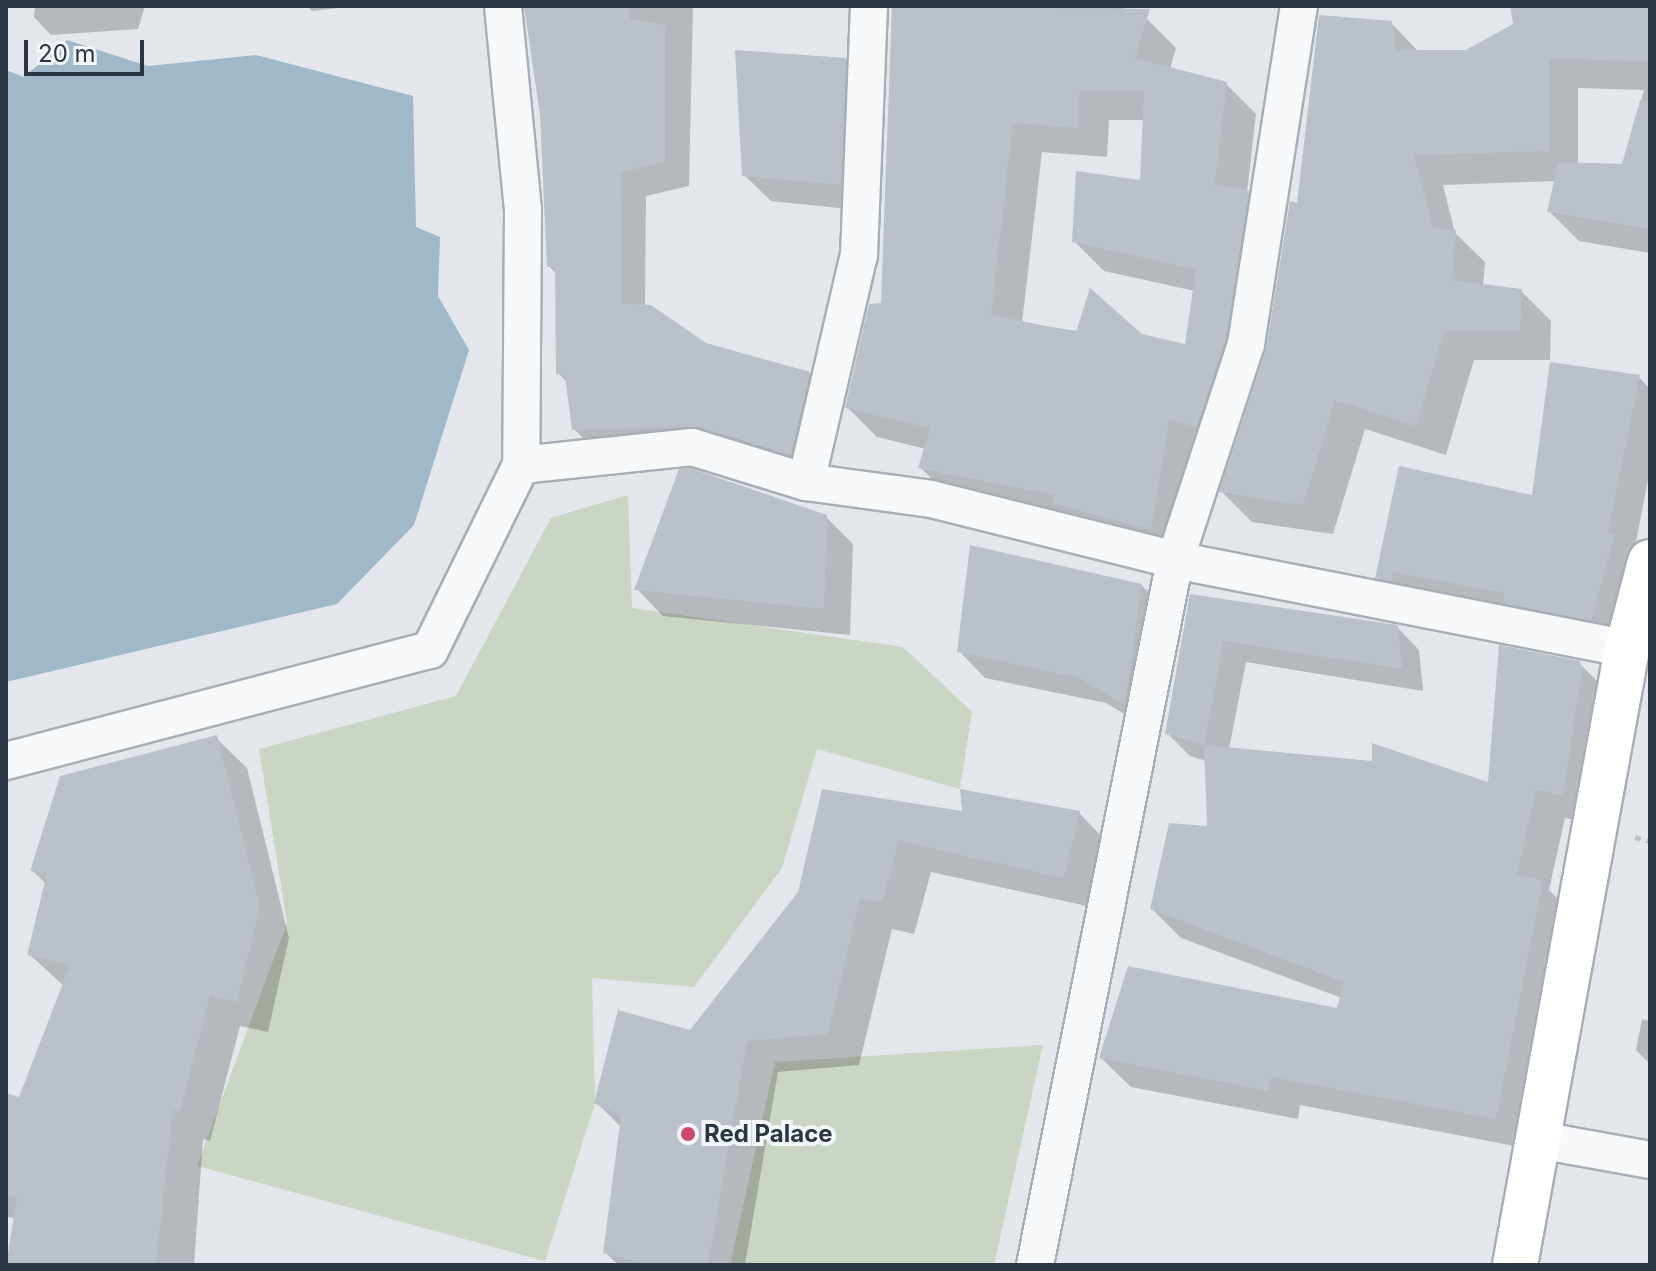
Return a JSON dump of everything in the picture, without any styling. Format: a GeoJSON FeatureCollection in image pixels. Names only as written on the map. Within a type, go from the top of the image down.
{"type":"FeatureCollection","features":[{"type":"Feature","properties":{"kind":"main road"},"geometry":{"type":"LineString","coordinates":[[1515,1265],[1627,649],[1650,562]]}},
{"type":"Feature","properties":{"kind":"street"},"geometry":{"type":"LineString","coordinates":[[6,761],[430,650],[521,465],[523,210],[503,6]]}},
{"type":"Feature","properties":{"kind":"street"},"geometry":{"type":"LineString","coordinates":[[806,482],[859,255],[869,6]]}},
{"type":"Feature","properties":{"kind":"street"},"geometry":{"type":"LineString","coordinates":[[1035,1265],[1175,560],[1246,344],[1299,6]]}},
{"type":"Feature","properties":{"kind":"street"},"geometry":{"type":"LineString","coordinates":[[521,465],[692,447],[806,482],[931,499],[1175,560],[1627,649]]}},
{"type":"Feature","properties":{"kind":"street"},"geometry":{"type":"LineString","coordinates":[[1539,1140],[1650,1160]]}},
{"type":"Feature","properties":{"kind":"green space"},"geometry":{"type":"Polygon","coordinates":[[[628,495],[632,608],[903,647],[972,712],[960,789],[817,749],[782,868],[694,987],[592,978],[595,1103],[545,1261],[197,1166],[287,923],[259,749],[456,696],[551,518],[628,495]]]}},
{"type":"Feature","properties":{"kind":"green space"},"geometry":{"type":"Polygon","coordinates":[[[1043,1045],[994,1265],[730,1265],[775,1062],[1043,1045]]]}},
{"type":"Feature","properties":{"kind":"water"},"geometry":{"type":"Polygon","coordinates":[[[67,40],[148,66],[256,55],[413,96],[416,227],[440,237],[438,296],[469,350],[414,525],[337,604],[6,682],[6,70],[24,77],[67,40]]]}},
{"type":"Feature","properties":{"kind":"building"},"geometry":{"type":"Polygon","coordinates":[[[524,6],[630,6],[630,19],[665,25],[665,162],[622,172],[621,303],[651,305],[706,343],[810,372],[791,455],[698,427],[572,430],[565,376],[556,374],[555,267],[547,267],[540,115],[524,6]]]}},
{"type":"Feature","properties":{"kind":"building"},"geometry":{"type":"Polygon","coordinates":[[[892,6],[1150,9],[1135,58],[1227,82],[1215,184],[1249,191],[1226,339],[1197,427],[1169,420],[1151,530],[1052,503],[1055,495],[918,468],[930,428],[845,408],[869,304],[881,303],[892,6]],[[1080,91],[1078,128],[1013,123],[991,315],[1076,332],[1090,288],[1142,334],[1185,344],[1196,269],[1072,242],[1076,171],[1140,180],[1144,91],[1080,91]]]}},
{"type":"Feature","properties":{"kind":"building"},"geometry":{"type":"Polygon","coordinates":[[[1510,6],[1650,6],[1650,62],[1549,58],[1549,151],[1414,155],[1433,228],[1456,230],[1452,280],[1522,289],[1520,331],[1444,331],[1416,426],[1335,400],[1303,505],[1219,492],[1266,350],[1290,201],[1297,203],[1319,15],[1392,21],[1396,50],[1466,50],[1513,24],[1510,6]]]}},
{"type":"Feature","properties":{"kind":"building"},"geometry":{"type":"Polygon","coordinates":[[[735,50],[846,58],[841,185],[742,176],[735,50]]]}},
{"type":"Feature","properties":{"kind":"building"},"geometry":{"type":"Polygon","coordinates":[[[1640,100],[1650,101],[1650,229],[1547,212],[1558,162],[1622,164],[1640,100]]]}},
{"type":"Feature","properties":{"kind":"building"},"geometry":{"type":"Polygon","coordinates":[[[1550,362],[1640,375],[1608,532],[1615,534],[1591,621],[1503,603],[1504,593],[1392,572],[1393,582],[1375,578],[1399,466],[1532,495],[1550,362]]]}},
{"type":"Feature","properties":{"kind":"building"},"geometry":{"type":"Polygon","coordinates":[[[690,468],[827,515],[824,609],[634,590],[679,469],[690,468]]]}},
{"type":"Feature","properties":{"kind":"building"},"geometry":{"type":"Polygon","coordinates":[[[970,545],[1142,584],[1125,705],[1077,677],[957,652],[970,545]]]}},
{"type":"Feature","properties":{"kind":"building"},"geometry":{"type":"Polygon","coordinates":[[[1190,594],[1398,625],[1402,669],[1224,641],[1204,745],[1165,734],[1190,594]]]}},
{"type":"Feature","properties":{"kind":"building"},"geometry":{"type":"Polygon","coordinates":[[[1499,645],[1580,661],[1582,671],[1563,795],[1536,790],[1517,875],[1543,881],[1496,1119],[1271,1077],[1269,1091],[1099,1058],[1128,966],[1337,1008],[1344,982],[1150,909],[1169,823],[1207,826],[1204,745],[1372,761],[1372,743],[1488,782],[1499,645]]]}},
{"type":"Feature","properties":{"kind":"building"},"geometry":{"type":"Polygon","coordinates":[[[217,735],[260,906],[237,1002],[210,996],[180,1112],[173,1110],[156,1265],[6,1265],[17,1198],[6,1195],[6,1093],[19,1097],[70,965],[27,955],[47,873],[30,871],[60,776],[217,735]]]}},
{"type":"Feature","properties":{"kind":"building"},"geometry":{"type":"Polygon","coordinates":[[[822,789],[962,811],[960,789],[1080,811],[1064,878],[899,841],[882,903],[860,898],[828,1034],[747,1041],[708,1265],[651,1265],[603,1253],[621,1116],[594,1103],[618,1010],[690,1030],[798,892],[822,789]]]}},
{"type":"Feature","properties":{"kind":"place","name":"Red Palace"},"geometry":{"type":"Point","coordinates":[688,1134]}}]}
